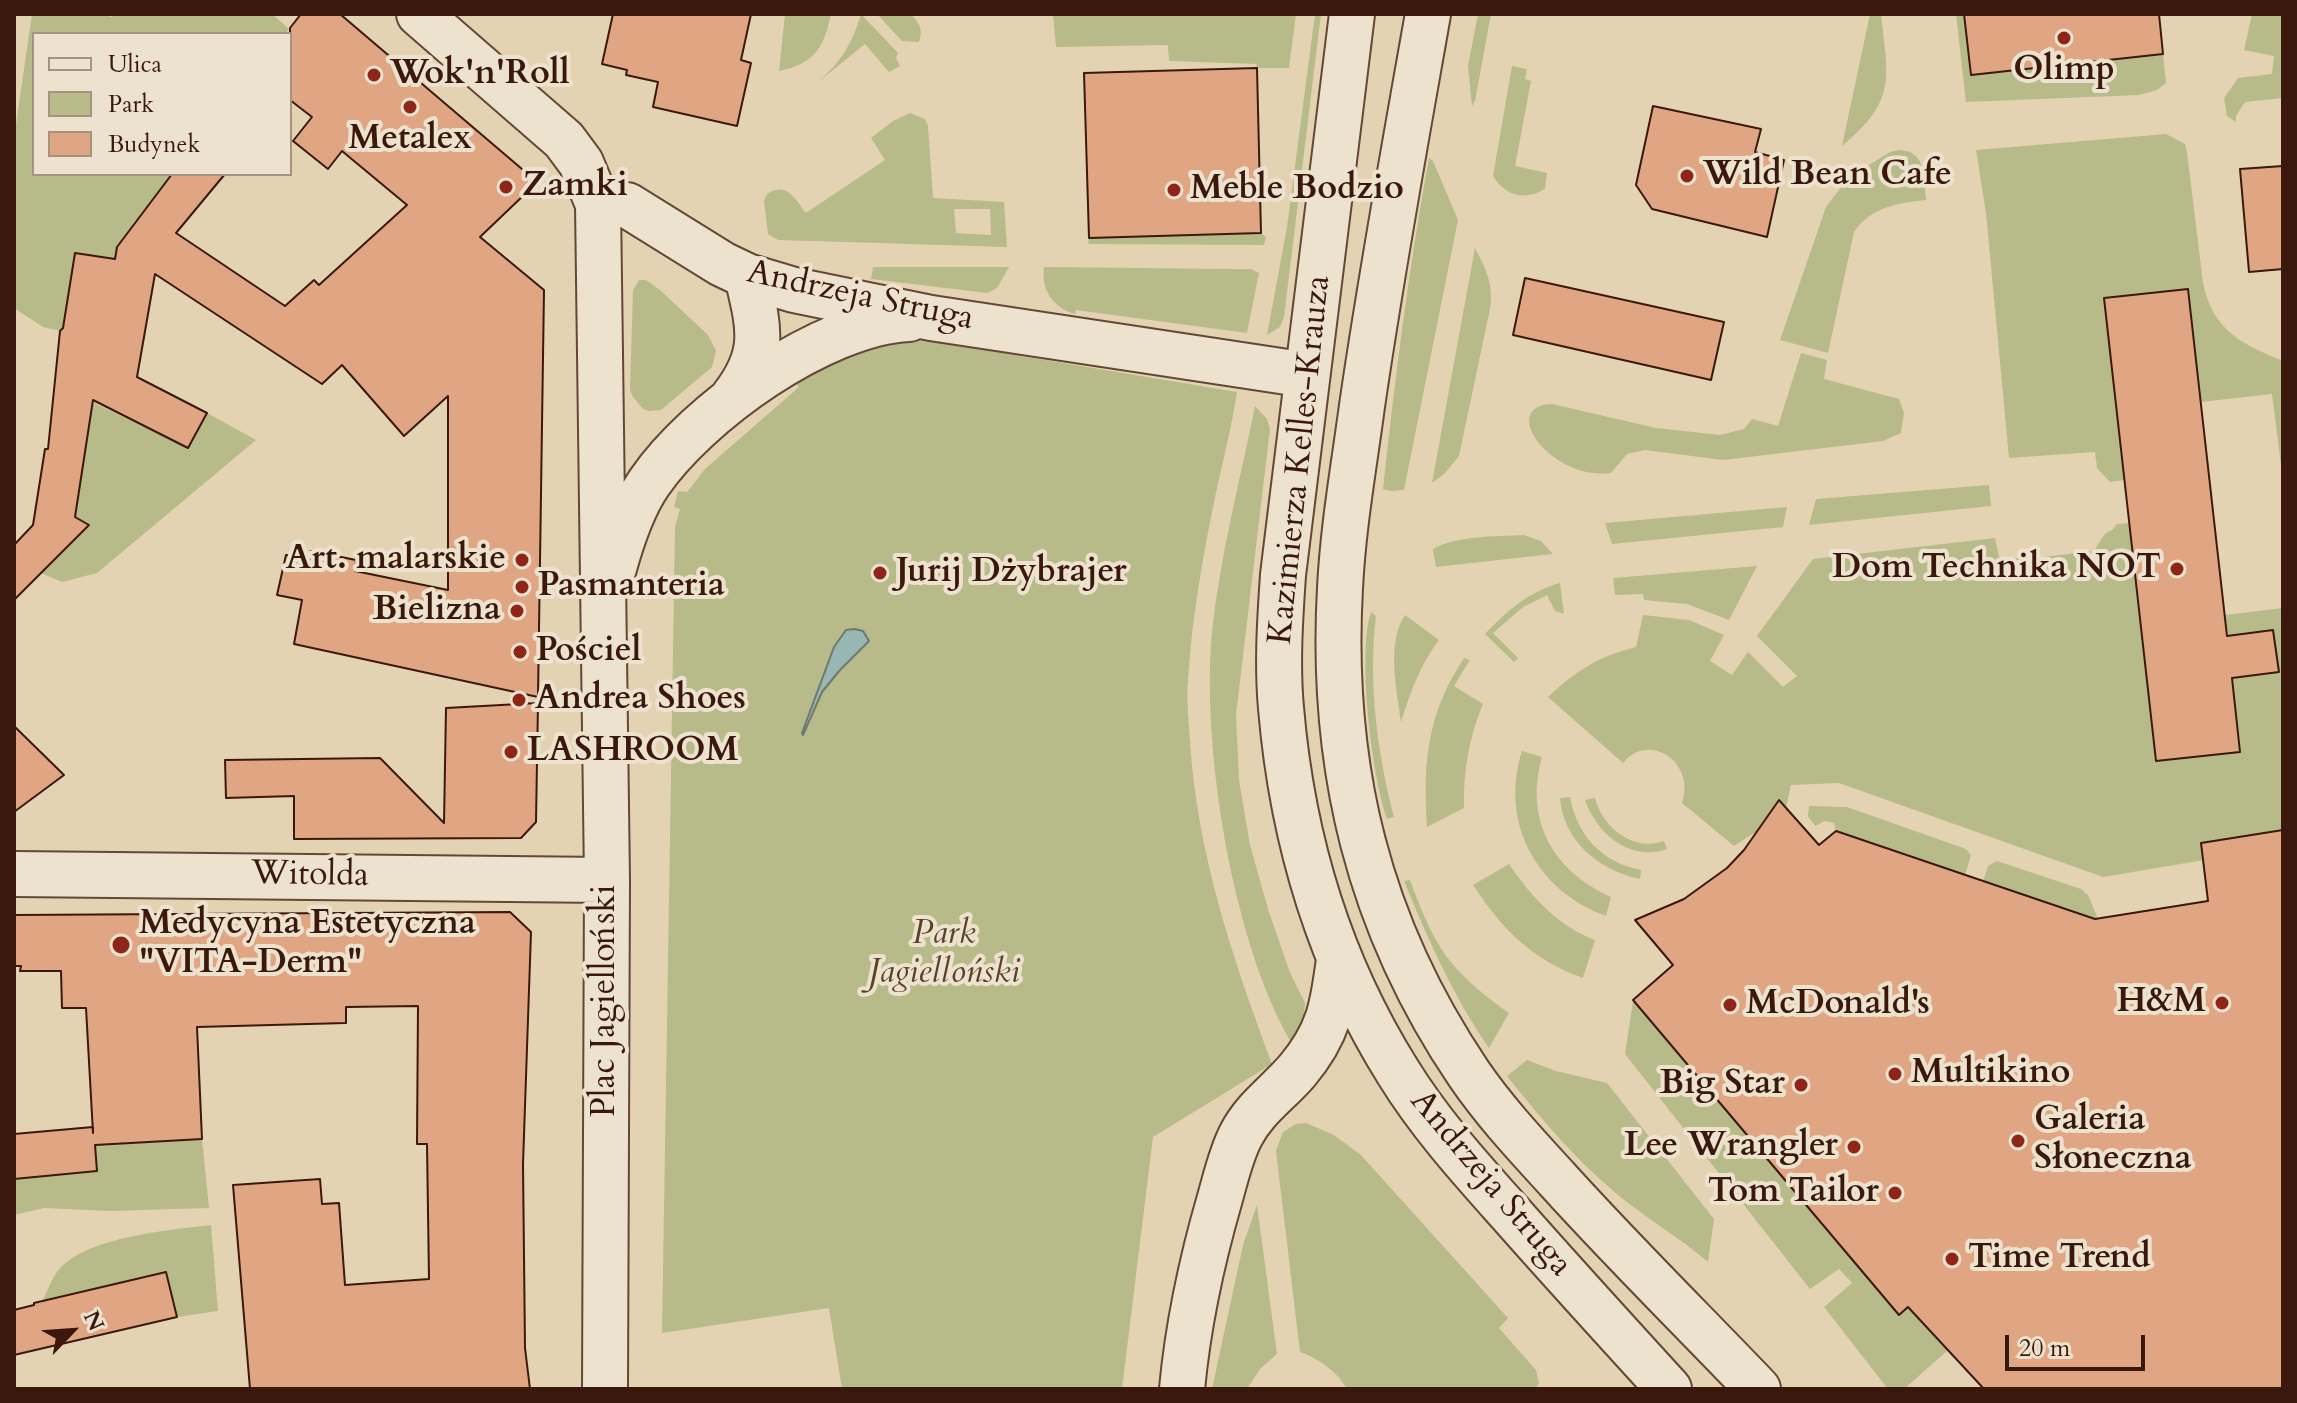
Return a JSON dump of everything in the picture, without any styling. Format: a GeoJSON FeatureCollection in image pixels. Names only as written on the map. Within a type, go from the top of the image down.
{"type":"FeatureCollection","features":[{"type":"Feature","properties":{"kind":"street"},"geometry":{"type":"LineString","coordinates":[[419,14],[564,140],[581,163],[598,204]]}},
{"type":"Feature","properties":{"kind":"street","name":"Kazimierza Kelles-Krauza"},"geometry":{"type":"LineString","coordinates":[[1182,1389],[1206,1255],[1240,1137],[1261,1105],[1296,1071],[1322,1034],[1332,1012],[1339,959],[1298,826],[1281,706],[1280,634],[1283,575],[1352,14]]}},
{"type":"Feature","properties":{"kind":"street","name":"Kazimierza Kelles-Krauza"},"geometry":{"type":"LineString","coordinates":[[1411,976],[1385,911],[1354,808],[1340,709],[1338,638],[1346,523],[1372,340],[1428,14]]}},
{"type":"Feature","properties":{"kind":"street","name":"Andrzeja Struga"},"geometry":{"type":"LineString","coordinates":[[598,204],[627,205],[747,276],[794,290],[931,318],[1307,375]]}},
{"type":"Feature","properties":{"kind":"street","name":"Plac Jagielloński"},"geometry":{"type":"LineString","coordinates":[[598,204],[607,880],[605,1389]]}},
{"type":"Feature","properties":{"kind":"street","name":"Plac Jagielloński"},"geometry":{"type":"LineString","coordinates":[[599,307],[615,262],[632,245],[646,238],[659,238],[674,239],[697,249]]}},
{"type":"Feature","properties":{"kind":"street"},"geometry":{"type":"LineString","coordinates":[[732,399],[746,381],[756,359],[758,337],[747,276]]}},
{"type":"Feature","properties":{"kind":"street","name":"Plac Jagielloński"},"geometry":{"type":"LineString","coordinates":[[605,614],[615,565],[636,506],[649,484],[686,440],[732,399],[771,373],[840,337],[899,319],[931,318]]}},
{"type":"Feature","properties":{"kind":"street"},"geometry":{"type":"LineString","coordinates":[[601,398],[616,428],[638,447],[652,452],[686,440]]}},
{"type":"Feature","properties":{"kind":"street","name":"Witolda"},"geometry":{"type":"LineString","coordinates":[[14,874],[607,880]]}},
{"type":"Feature","properties":{"kind":"street","name":"Andrzeja Struga"},"geometry":{"type":"LineString","coordinates":[[1339,959],[1358,1004],[1399,1074],[1449,1144],[1669,1389]]}},
{"type":"Feature","properties":{"kind":"street","name":"Andrzeja Struga"},"geometry":{"type":"LineString","coordinates":[[1411,976],[1469,1073],[1497,1111],[1582,1207],[1758,1389]]}},
{"type":"Feature","properties":{"kind":"green space"},"geometry":{"type":"Polygon","coordinates":[[[32,14],[100,14],[112,17],[114,14],[272,14],[289,29],[287,32],[32,32],[32,176],[170,176],[117,247],[115,259],[75,254],[63,329],[60,331],[43,327],[14,308],[14,138],[32,14]]]}},
{"type":"Feature","properties":{"kind":"green space"},"geometry":{"type":"Polygon","coordinates":[[[785,14],[831,14],[816,53],[801,64],[779,71],[785,14]]]}},
{"type":"Feature","properties":{"kind":"green space"},"geometry":{"type":"Polygon","coordinates":[[[861,14],[898,53],[896,58],[900,66],[889,72],[865,44],[818,82],[845,52],[861,14]]]}},
{"type":"Feature","properties":{"kind":"green space"},"geometry":{"type":"Polygon","coordinates":[[[877,14],[910,14],[920,26],[919,42],[902,41],[877,14]]]}},
{"type":"Feature","properties":{"kind":"green space"},"geometry":{"type":"Polygon","coordinates":[[[1053,14],[1296,14],[1289,68],[1257,68],[1256,64],[1169,61],[1168,45],[1056,47],[1053,14]]]}},
{"type":"Feature","properties":{"kind":"green space"},"geometry":{"type":"Polygon","coordinates":[[[1315,14],[1321,14],[1284,317],[1280,327],[1267,335],[1287,227],[1315,14]]]}},
{"type":"Feature","properties":{"kind":"green space"},"geometry":{"type":"Polygon","coordinates":[[[1478,14],[1491,14],[1472,106],[1468,66],[1478,14]]]}},
{"type":"Feature","properties":{"kind":"green space"},"geometry":{"type":"Polygon","coordinates":[[[1870,14],[1881,14],[1886,56],[1885,88],[1872,115],[1842,146],[1870,14]]]}},
{"type":"Feature","properties":{"kind":"green space"},"geometry":{"type":"Polygon","coordinates":[[[1956,14],[1964,14],[1971,75],[2163,54],[2166,83],[2157,90],[2139,95],[1966,102],[1956,14]]]}},
{"type":"Feature","properties":{"kind":"green space"},"geometry":{"type":"Polygon","coordinates":[[[2252,14],[2283,14],[2283,98],[2245,102],[2236,116],[2236,122],[2227,116],[2224,98],[2238,78],[2272,74],[2274,56],[2244,50],[2252,14]]]}},
{"type":"Feature","properties":{"kind":"green space"},"geometry":{"type":"Polygon","coordinates":[[[1512,66],[1527,69],[1525,79],[1531,81],[1515,166],[1547,173],[1545,189],[1530,195],[1509,192],[1493,176],[1512,66]]]}},
{"type":"Feature","properties":{"kind":"green space"},"geometry":{"type":"Polygon","coordinates":[[[910,113],[925,119],[933,198],[1004,202],[1007,247],[778,240],[768,234],[764,201],[767,194],[780,190],[790,193],[806,213],[885,160],[871,138],[893,121],[910,113]],[[954,209],[956,233],[991,235],[990,209],[954,209]]]}},
{"type":"Feature","properties":{"kind":"green space"},"geometry":{"type":"Polygon","coordinates":[[[2166,134],[2185,144],[2203,283],[2214,313],[2242,342],[2283,361],[2283,481],[2272,394],[2201,402],[2188,289],[2104,299],[2124,480],[2110,482],[2097,468],[2095,452],[2009,458],[1986,213],[1976,150],[2166,134]]]}},
{"type":"Feature","properties":{"kind":"green space"},"geometry":{"type":"Polygon","coordinates":[[[1899,150],[1915,155],[1919,160],[1926,200],[1895,205],[1877,212],[1854,232],[1828,353],[1780,340],[1826,207],[1848,178],[1890,152],[1899,150]]]}},
{"type":"Feature","properties":{"kind":"green space"},"geometry":{"type":"Polygon","coordinates":[[[1429,158],[1458,220],[1404,490],[1390,491],[1383,489],[1392,406],[1429,158]]]}},
{"type":"Feature","properties":{"kind":"green space"},"geometry":{"type":"Polygon","coordinates":[[[1261,233],[1266,237],[1264,245],[1088,244],[1089,238],[1261,233]]]}},
{"type":"Feature","properties":{"kind":"green space"},"geometry":{"type":"Polygon","coordinates":[[[1475,248],[1488,277],[1490,309],[1459,456],[1432,483],[1475,248]]]}},
{"type":"Feature","properties":{"kind":"green space"},"geometry":{"type":"Polygon","coordinates":[[[873,267],[1009,267],[997,288],[987,293],[871,279],[873,267]]]}},
{"type":"Feature","properties":{"kind":"green space"},"geometry":{"type":"Polygon","coordinates":[[[1044,267],[1251,269],[1259,273],[1247,333],[1076,310],[1075,314],[1060,307],[1050,297],[1044,283],[1044,267]]]}},
{"type":"Feature","properties":{"kind":"green space"},"geometry":{"type":"Polygon","coordinates":[[[639,280],[646,280],[660,290],[708,335],[716,351],[712,367],[661,410],[643,409],[630,390],[633,290],[639,280]]]}},
{"type":"Feature","properties":{"kind":"green space","name":"Park Jagielloński"},"geometry":{"type":"Polygon","coordinates":[[[891,338],[919,339],[1237,392],[1199,586],[1187,688],[1188,710],[1194,783],[1209,865],[1231,945],[1272,1064],[1153,1137],[1122,1389],[842,1389],[829,1308],[662,1333],[675,527],[680,509],[674,507],[678,491],[687,492],[705,469],[799,387],[788,373],[891,338]]]}},
{"type":"Feature","properties":{"kind":"green space"},"geometry":{"type":"Polygon","coordinates":[[[1801,353],[1827,360],[1824,379],[1899,399],[1904,413],[1901,433],[1883,441],[1723,460],[1645,450],[1627,454],[1611,473],[1589,472],[1569,466],[1551,455],[1531,429],[1530,417],[1536,408],[1552,404],[1656,428],[1720,435],[1744,429],[1752,419],[1778,426],[1801,353]]]}},
{"type":"Feature","properties":{"kind":"green space"},"geometry":{"type":"Polygon","coordinates":[[[92,402],[188,448],[207,413],[256,440],[97,573],[62,582],[41,573],[89,525],[75,517],[92,402]]]}},
{"type":"Feature","properties":{"kind":"green space"},"geometry":{"type":"Polygon","coordinates":[[[1255,406],[1267,419],[1270,429],[1236,715],[1239,780],[1250,845],[1268,909],[1290,973],[1305,1003],[1303,1027],[1292,1044],[1271,1002],[1253,954],[1238,900],[1217,787],[1212,731],[1212,632],[1225,547],[1255,406]]]}},
{"type":"Feature","properties":{"kind":"green space"},"geometry":{"type":"Polygon","coordinates":[[[1989,485],[1991,506],[1809,525],[1816,499],[1989,485]]]}},
{"type":"Feature","properties":{"kind":"green space"},"geometry":{"type":"Polygon","coordinates":[[[1787,507],[1783,527],[1612,544],[1605,523],[1787,507]]]}},
{"type":"Feature","properties":{"kind":"green space"},"geometry":{"type":"Polygon","coordinates":[[[2130,523],[2156,761],[2240,752],[2225,615],[2283,608],[2283,830],[2201,843],[2204,860],[2103,877],[1839,783],[1791,785],[1786,808],[1779,801],[1760,829],[1734,846],[1682,803],[1685,788],[1682,775],[1668,756],[1645,750],[1623,763],[1548,697],[1588,666],[1636,647],[1643,615],[1689,620],[1724,635],[1710,661],[1732,675],[1748,652],[1783,687],[1797,676],[1757,636],[1813,559],[1995,538],[1999,557],[2027,559],[2093,551],[2117,524],[2130,523]]]}},
{"type":"Feature","properties":{"kind":"green space"},"geometry":{"type":"Polygon","coordinates":[[[1524,535],[1541,541],[1553,554],[1436,567],[1433,549],[1443,544],[1524,535]]]}},
{"type":"Feature","properties":{"kind":"green space"},"geometry":{"type":"Polygon","coordinates":[[[1757,566],[1729,620],[1687,604],[1644,600],[1643,594],[1615,595],[1613,578],[1757,566]]]}},
{"type":"Feature","properties":{"kind":"green space"},"geometry":{"type":"Polygon","coordinates":[[[1560,583],[1564,614],[1555,611],[1547,595],[1523,607],[1493,633],[1518,658],[1514,662],[1485,634],[1519,603],[1538,591],[1560,583]]]}},
{"type":"Feature","properties":{"kind":"green space"},"geometry":{"type":"Polygon","coordinates":[[[1371,612],[1376,616],[1373,666],[1376,717],[1394,817],[1387,819],[1376,774],[1368,715],[1365,656],[1371,612]]]}},
{"type":"Feature","properties":{"kind":"green space"},"geometry":{"type":"Polygon","coordinates":[[[1405,615],[1439,640],[1416,680],[1401,722],[1394,653],[1399,626],[1405,615]]]}},
{"type":"Feature","properties":{"kind":"green space"},"geometry":{"type":"Polygon","coordinates":[[[1464,658],[1470,660],[1454,686],[1483,704],[1468,755],[1464,808],[1427,827],[1426,781],[1430,739],[1442,699],[1464,658]]]}},
{"type":"Feature","properties":{"kind":"green space"},"geometry":{"type":"Polygon","coordinates":[[[1522,751],[1542,757],[1537,780],[1537,802],[1548,841],[1573,873],[1611,897],[1606,916],[1582,905],[1561,890],[1543,872],[1530,851],[1520,828],[1516,803],[1516,777],[1522,751]]]}},
{"type":"Feature","properties":{"kind":"green space"},"geometry":{"type":"Polygon","coordinates":[[[1570,797],[1585,835],[1614,861],[1641,870],[1640,879],[1611,869],[1586,852],[1568,828],[1563,813],[1560,798],[1570,797]]]}},
{"type":"Feature","properties":{"kind":"green space"},"geometry":{"type":"Polygon","coordinates":[[[1595,798],[1604,818],[1620,834],[1641,843],[1664,841],[1667,849],[1640,852],[1617,842],[1606,834],[1590,812],[1585,800],[1595,798]]]}},
{"type":"Feature","properties":{"kind":"green space"},"geometry":{"type":"Polygon","coordinates":[[[1809,806],[1847,807],[1966,849],[1971,855],[1965,875],[1836,831],[1834,823],[1825,821],[1815,826],[1808,816],[1809,806]]]}},
{"type":"Feature","properties":{"kind":"green space"},"geometry":{"type":"Polygon","coordinates":[[[1997,861],[2081,889],[2088,895],[2098,919],[1983,881],[1988,866],[1997,861]]]}},
{"type":"Feature","properties":{"kind":"green space"},"geometry":{"type":"Polygon","coordinates":[[[1509,864],[1546,909],[1568,926],[1595,940],[1583,978],[1533,952],[1507,929],[1473,885],[1509,864]]]}},
{"type":"Feature","properties":{"kind":"green space"},"geometry":{"type":"Polygon","coordinates":[[[1410,880],[1436,941],[1446,956],[1472,984],[1509,1013],[1489,1048],[1432,946],[1404,881],[1410,880]]]}},
{"type":"Feature","properties":{"kind":"green space"},"geometry":{"type":"Polygon","coordinates":[[[1633,1001],[1899,1315],[1908,1307],[1948,1350],[1904,1389],[1888,1389],[1824,1307],[1852,1283],[1839,1269],[1810,1289],[1625,1054],[1633,1001]]]}},
{"type":"Feature","properties":{"kind":"green space"},"geometry":{"type":"Polygon","coordinates":[[[1527,1060],[1556,1071],[1607,1083],[1714,1219],[1708,1262],[1618,1195],[1588,1168],[1533,1108],[1507,1076],[1527,1060]]]}},
{"type":"Feature","properties":{"kind":"green space"},"geometry":{"type":"Polygon","coordinates":[[[1306,1123],[1332,1134],[1360,1154],[1508,1318],[1499,1328],[1536,1370],[1539,1383],[1535,1389],[1347,1389],[1327,1366],[1300,1352],[1276,1151],[1283,1132],[1296,1124],[1306,1123]]]}},
{"type":"Feature","properties":{"kind":"green space"},"geometry":{"type":"Polygon","coordinates":[[[202,1139],[209,1208],[110,1211],[44,1208],[14,1215],[14,1179],[97,1171],[95,1145],[202,1139]]]}},
{"type":"Feature","properties":{"kind":"green space"},"geometry":{"type":"Polygon","coordinates":[[[1257,1205],[1277,1354],[1260,1369],[1247,1389],[1212,1389],[1243,1245],[1257,1205]]]}},
{"type":"Feature","properties":{"kind":"green space"},"geometry":{"type":"Polygon","coordinates":[[[211,1225],[218,1311],[177,1317],[165,1272],[43,1300],[57,1272],[69,1260],[86,1251],[128,1237],[211,1225]]]}},
{"type":"Feature","properties":{"kind":"water"},"geometry":{"type":"Polygon","coordinates":[[[846,630],[863,631],[869,641],[822,692],[803,735],[834,647],[846,630]]]}},
{"type":"Feature","properties":{"kind":"building"},"geometry":{"type":"Polygon","coordinates":[[[301,14],[340,14],[529,175],[526,193],[480,237],[544,290],[538,697],[294,644],[302,600],[277,595],[286,555],[310,560],[311,551],[356,560],[355,571],[448,590],[448,396],[404,436],[342,365],[322,384],[155,274],[137,377],[207,413],[188,448],[93,400],[75,517],[89,525],[14,600],[14,545],[33,525],[45,449],[48,449],[60,331],[75,253],[115,259],[117,247],[170,176],[223,176],[176,233],[285,306],[314,280],[319,285],[407,205],[342,151],[328,169],[293,141],[312,117],[292,102],[290,28],[301,14]]]}},
{"type":"Feature","properties":{"kind":"building"},"geometry":{"type":"Polygon","coordinates":[[[613,14],[751,14],[741,60],[751,63],[737,126],[653,107],[658,82],[626,75],[627,70],[602,64],[613,14]]]}},
{"type":"Feature","properties":{"kind":"building","name":"Olimp"},"geometry":{"type":"Polygon","coordinates":[[[1964,14],[2159,14],[2163,54],[1971,75],[1964,14]]]}},
{"type":"Feature","properties":{"kind":"building","name":"Meble Bodzio"},"geometry":{"type":"Polygon","coordinates":[[[1257,68],[1261,233],[1089,238],[1084,73],[1257,68]]]}},
{"type":"Feature","properties":{"kind":"building"},"geometry":{"type":"Polygon","coordinates":[[[1653,106],[1761,129],[1755,152],[1784,160],[1767,237],[1652,209],[1636,185],[1653,106]]]}},
{"type":"Feature","properties":{"kind":"building"},"geometry":{"type":"Polygon","coordinates":[[[2283,166],[2283,269],[2249,272],[2240,169],[2283,166]]]}},
{"type":"Feature","properties":{"kind":"building"},"geometry":{"type":"Polygon","coordinates":[[[1525,278],[1724,322],[1711,380],[1513,335],[1525,278]]]}},
{"type":"Feature","properties":{"kind":"building","name":"Dom Technika NOT"},"geometry":{"type":"Polygon","coordinates":[[[2188,289],[2227,636],[2273,630],[2279,672],[2232,678],[2240,752],[2156,761],[2104,298],[2188,289]]]}},
{"type":"Feature","properties":{"kind":"building"},"geometry":{"type":"Polygon","coordinates":[[[538,703],[536,822],[521,838],[294,839],[294,796],[226,798],[225,760],[380,758],[444,823],[446,708],[538,703]]]}},
{"type":"Feature","properties":{"kind":"building"},"geometry":{"type":"Polygon","coordinates":[[[14,726],[64,775],[14,812],[14,726]]]}},
{"type":"Feature","properties":{"kind":"building","name":"Galeria Słoneczna"},"geometry":{"type":"Polygon","coordinates":[[[1779,800],[1819,845],[1836,831],[2095,919],[2208,901],[2201,843],[2283,830],[2283,1389],[1984,1389],[1908,1307],[1899,1315],[1633,1000],[1673,965],[1635,920],[1684,899],[1727,868],[1744,850],[1779,800]]]}},
{"type":"Feature","properties":{"kind":"building"},"geometry":{"type":"Polygon","coordinates":[[[510,912],[531,932],[523,1164],[525,1348],[530,1389],[250,1389],[233,1185],[320,1179],[322,1204],[339,1203],[345,1285],[429,1279],[427,1144],[417,1144],[418,1006],[346,1007],[346,1023],[197,1027],[202,1139],[95,1145],[97,1171],[14,1179],[14,1134],[93,1127],[86,1008],[62,1008],[61,971],[20,971],[21,966],[14,966],[14,915],[510,912]]]}},
{"type":"Feature","properties":{"kind":"building"},"geometry":{"type":"Polygon","coordinates":[[[166,1272],[177,1317],[14,1355],[14,1310],[166,1272]]]}},
{"type":"Feature","properties":{"kind":"place","name":"Olimp"},"geometry":{"type":"Point","coordinates":[2064,38]}},
{"type":"Feature","properties":{"kind":"place","name":"Wok'n'Roll"},"geometry":{"type":"Point","coordinates":[374,75]}},
{"type":"Feature","properties":{"kind":"place","name":"Metalex"},"geometry":{"type":"Point","coordinates":[410,107]}},
{"type":"Feature","properties":{"kind":"place","name":"Wild Bean Cafe"},"geometry":{"type":"Point","coordinates":[1687,176]}},
{"type":"Feature","properties":{"kind":"place","name":"Zamki"},"geometry":{"type":"Point","coordinates":[506,187]}},
{"type":"Feature","properties":{"kind":"place","name":"Meble Bodzio"},"geometry":{"type":"Point","coordinates":[1174,190]}},
{"type":"Feature","properties":{"kind":"place","name":"Art. malarskie"},"geometry":{"type":"Point","coordinates":[522,560]}},
{"type":"Feature","properties":{"kind":"place","name":"Dom Technika NOT"},"geometry":{"type":"Point","coordinates":[2177,569]}},
{"type":"Feature","properties":{"kind":"place","name":"Jurij Dżybrajer"},"geometry":{"type":"Point","coordinates":[880,573]}},
{"type":"Feature","properties":{"kind":"place","name":"Pasmanteria"},"geometry":{"type":"Point","coordinates":[522,587]}},
{"type":"Feature","properties":{"kind":"place","name":"Bielizna"},"geometry":{"type":"Point","coordinates":[517,611]}},
{"type":"Feature","properties":{"kind":"place","name":"Pościel"},"geometry":{"type":"Point","coordinates":[520,652]}},
{"type":"Feature","properties":{"kind":"place","name":"Andrea Shoes"},"geometry":{"type":"Point","coordinates":[519,700]}},
{"type":"Feature","properties":{"kind":"place","name":"LASHROOM"},"geometry":{"type":"Point","coordinates":[511,752]}},
{"type":"Feature","properties":{"kind":"place","name":"Medycyna Estetyczna \"VITA-Derm\""},"geometry":{"type":"Point","coordinates":[121,945]}},
{"type":"Feature","properties":{"kind":"place","name":"H&M"},"geometry":{"type":"Point","coordinates":[2222,1003]}},
{"type":"Feature","properties":{"kind":"place","name":"McDonald's"},"geometry":{"type":"Point","coordinates":[1730,1005]}},
{"type":"Feature","properties":{"kind":"place","name":"Multikino"},"geometry":{"type":"Point","coordinates":[1895,1074]}},
{"type":"Feature","properties":{"kind":"place","name":"Big Star"},"geometry":{"type":"Point","coordinates":[1801,1085]}},
{"type":"Feature","properties":{"kind":"place","name":"Galeria Słoneczna"},"geometry":{"type":"Point","coordinates":[2018,1141]}},
{"type":"Feature","properties":{"kind":"place","name":"Lee Wrangler"},"geometry":{"type":"Point","coordinates":[1854,1147]}},
{"type":"Feature","properties":{"kind":"place","name":"Tom Tailor"},"geometry":{"type":"Point","coordinates":[1895,1193]}},
{"type":"Feature","properties":{"kind":"place","name":"Time Trend"},"geometry":{"type":"Point","coordinates":[1952,1259]}}]}
